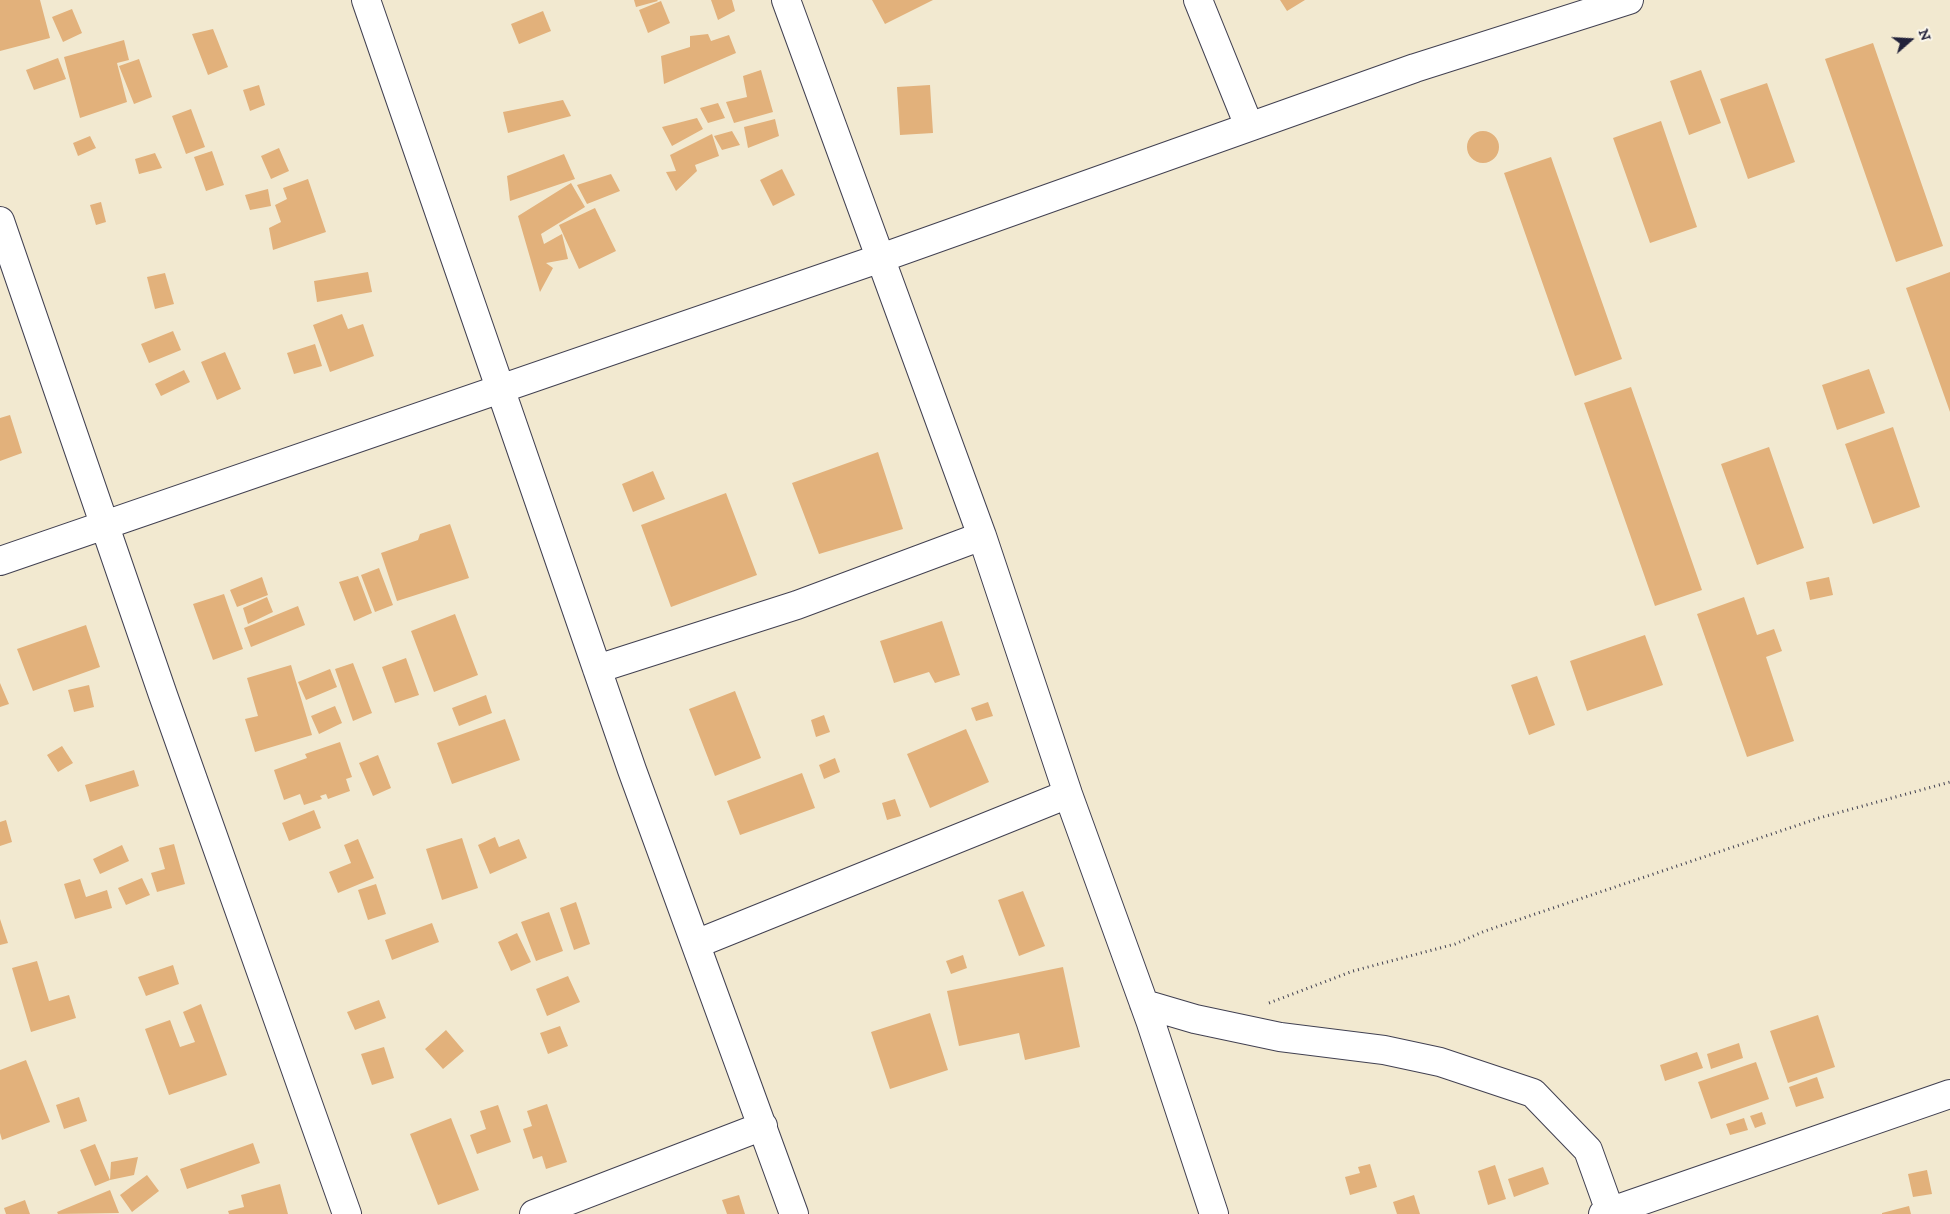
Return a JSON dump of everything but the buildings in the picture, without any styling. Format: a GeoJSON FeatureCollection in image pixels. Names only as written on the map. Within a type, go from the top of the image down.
{"type":"FeatureCollection","features":[{"type":"Feature","properties":{"kind":"street"},"geometry":{"type":"LineString","coordinates":[[366,0],[502,388],[597,669],[764,1126],[794,1214]]}},
{"type":"Feature","properties":{"kind":"street"},"geometry":{"type":"LineString","coordinates":[[786,0],[982,536],[1068,794],[1144,1004],[1214,1214]]}},
{"type":"Feature","properties":{"kind":"street"},"geometry":{"type":"LineString","coordinates":[[1198,0],[1249,126]]}},
{"type":"Feature","properties":{"kind":"street"},"geometry":{"type":"LineString","coordinates":[[0,561],[881,258],[1578,8],[1629,0]]}},
{"type":"Feature","properties":{"kind":"street"},"geometry":{"type":"LineString","coordinates":[[0,221],[106,524],[163,695],[347,1214]]}},
{"type":"Feature","properties":{"kind":"street"},"geometry":{"type":"LineString","coordinates":[[597,669],[797,605],[982,536]]}},
{"type":"Feature","properties":{"kind":"street"},"geometry":{"type":"LineString","coordinates":[[696,944],[1068,794]]}},
{"type":"Feature","properties":{"kind":"street"},"geometry":{"type":"LineString","coordinates":[[1144,1004],[1195,1020],[1280,1037],[1384,1050],[1440,1062],[1534,1093],[1588,1150],[1608,1213],[1950,1094]]}},
{"type":"Feature","properties":{"kind":"street"},"geometry":{"type":"LineString","coordinates":[[534,1214],[764,1126]]}},
{"type":"Feature","properties":{"kind":"path"},"geometry":{"type":"LineString","coordinates":[[1262,1005],[1353,971],[1455,944],[1485,931],[1819,818],[1950,782]]}}]}
